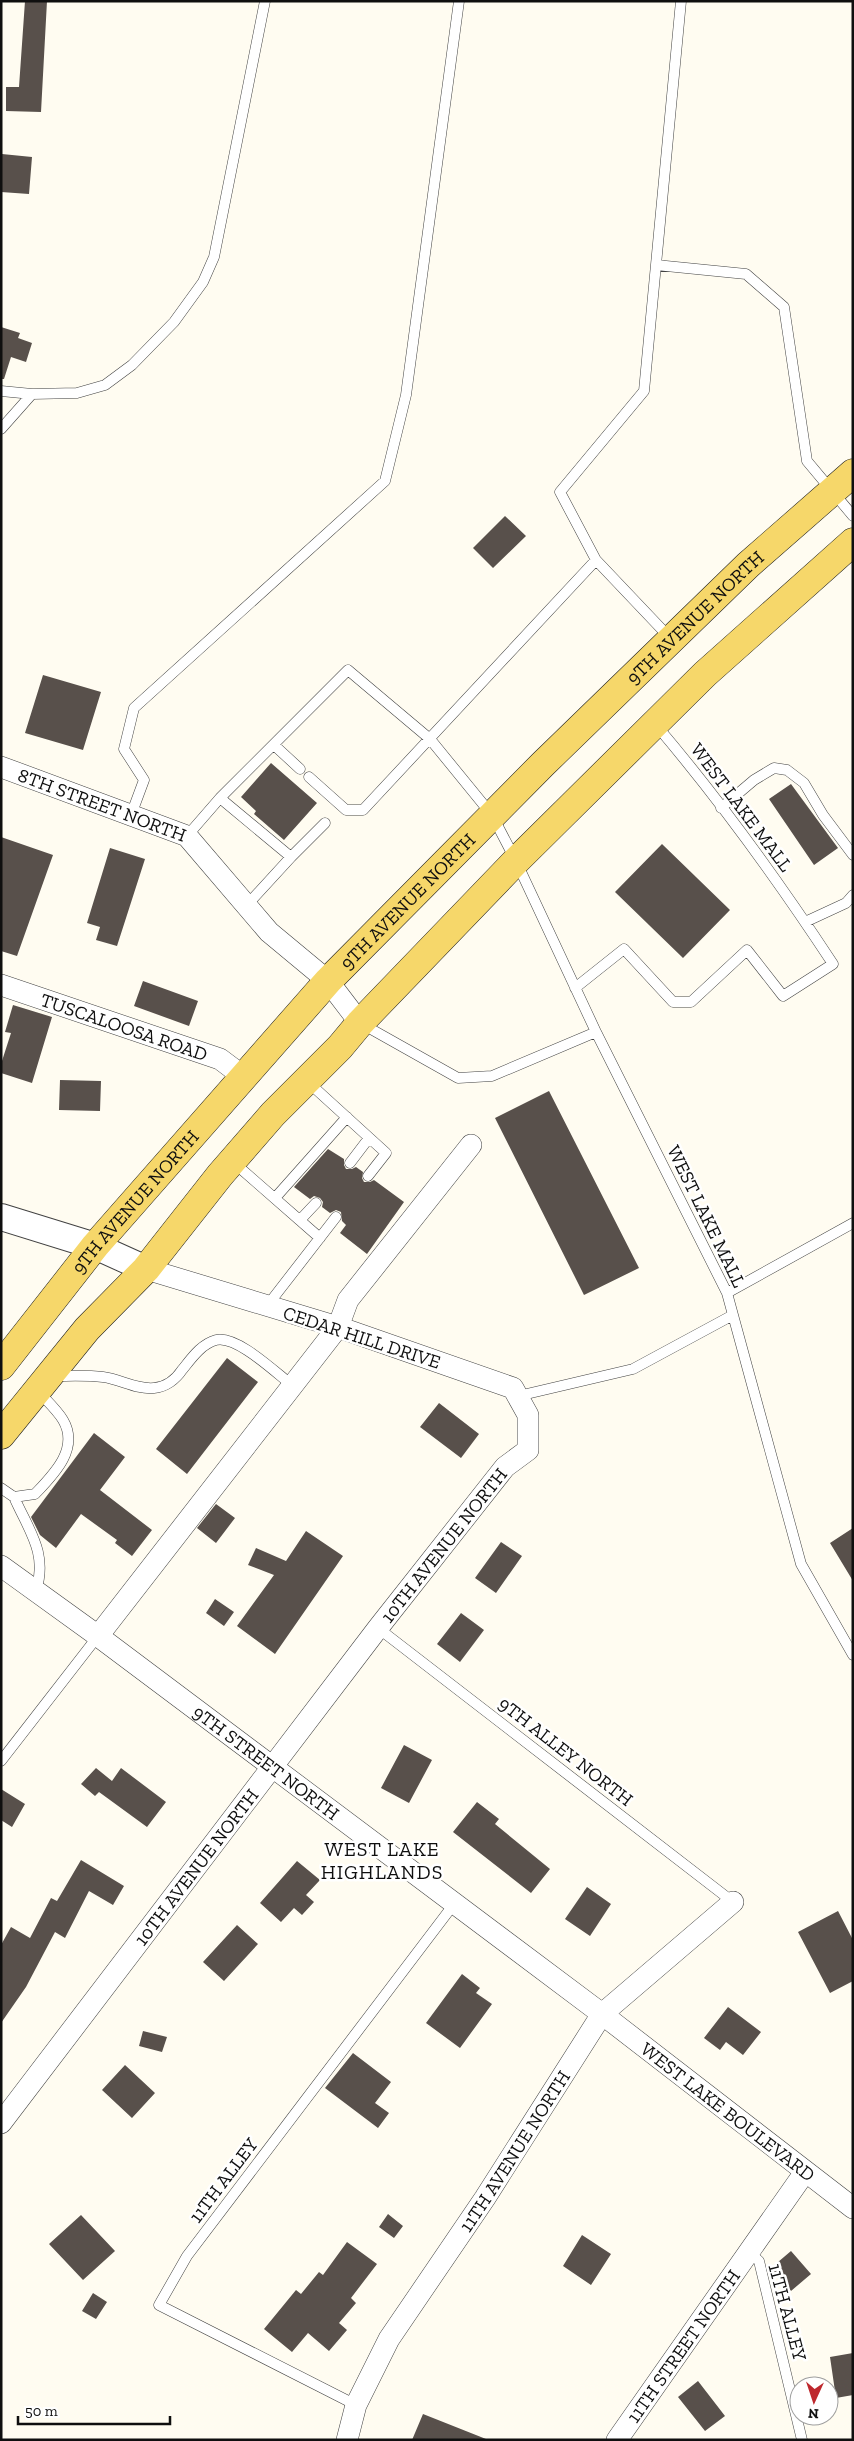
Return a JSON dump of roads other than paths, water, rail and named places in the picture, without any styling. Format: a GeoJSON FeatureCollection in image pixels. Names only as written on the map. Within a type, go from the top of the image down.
{"type":"FeatureCollection","features":[{"type":"Feature","properties":{"kind":"main road","name":"9TH AVENUE NORTH"},"geometry":{"type":"LineString","coordinates":[[1,1366],[95,1246],[328,981],[492,815],[748,565],[853,473]]}},
{"type":"Feature","properties":{"kind":"main road"},"geometry":{"type":"LineString","coordinates":[[1,1435],[87,1329],[146,1269],[232,1161],[273,1114],[340,1047],[360,1023],[516,861],[655,723],[705,674],[853,542]]}},
{"type":"Feature","properties":{"kind":"street","name":"8TH STREET NORTH"},"geometry":{"type":"LineString","coordinates":[[1,767],[187,836],[269,932],[328,981],[360,1023]]}},
{"type":"Feature","properties":{"kind":"street","name":"TUSCALOOSA ROAD"},"geometry":{"type":"LineString","coordinates":[[1,985],[220,1059],[244,1077]]}},
{"type":"Feature","properties":{"kind":"street"},"geometry":{"type":"LineString","coordinates":[[98,1636],[338,1327],[348,1300],[471,1145]]}},
{"type":"Feature","properties":{"kind":"street"},"geometry":{"type":"LineString","coordinates":[[1,1217],[95,1246],[146,1269]]}},
{"type":"Feature","properties":{"kind":"street","name":"CEDAR HILL DRIVE"},"geometry":{"type":"LineString","coordinates":[[146,1269],[338,1327],[513,1388],[518,1396]]}},
{"type":"Feature","properties":{"kind":"street","name":"10TH AVENUE NORTH"},"geometry":{"type":"LineString","coordinates":[[1,2123],[378,1628],[505,1467],[528,1450],[528,1415],[518,1396]]}},
{"type":"Feature","properties":{"kind":"street","name":"9TH STREET NORTH"},"geometry":{"type":"LineString","coordinates":[[1,1566],[273,1766],[602,2014]]}},
{"type":"Feature","properties":{"kind":"street","name":"11TH AVENUE NORTH"},"geometry":{"type":"LineString","coordinates":[[347,2440],[356,2405],[389,2339],[485,2198],[602,2014],[733,1902]]}},
{"type":"Feature","properties":{"kind":"street","name":"WEST LAKE BOULEVARD"},"geometry":{"type":"LineString","coordinates":[[602,2014],[853,2208]]}},
{"type":"Feature","properties":{"kind":"street","name":"11TH STREET NORTH"},"geometry":{"type":"LineString","coordinates":[[617,2440],[805,2172]]}},
{"type":"Feature","properties":{"kind":"lane"},"geometry":{"type":"LineString","coordinates":[[1,391],[32,394],[77,394],[105,385],[132,365],[174,322],[203,282],[214,257],[265,1]]}},
{"type":"Feature","properties":{"kind":"lane"},"geometry":{"type":"LineString","coordinates":[[131,815],[144,780],[124,749],[134,708],[385,481],[406,395],[459,1]]}},
{"type":"Feature","properties":{"kind":"lane"},"geometry":{"type":"LineString","coordinates":[[671,640],[596,560],[560,492],[644,391],[681,1]]}},
{"type":"Feature","properties":{"kind":"lane"},"geometry":{"type":"LineString","coordinates":[[656,265],[746,274],[784,308],[807,460],[853,516]]}},
{"type":"Feature","properties":{"kind":"lane"},"geometry":{"type":"LineString","coordinates":[[1,429],[32,394]]}},
{"type":"Feature","properties":{"kind":"lane"},"geometry":{"type":"LineString","coordinates":[[309,777],[346,810],[363,810],[596,560]]}},
{"type":"Feature","properties":{"kind":"lane","name":"WEST LAKE MALL"},"geometry":{"type":"LineString","coordinates":[[274,745],[348,670],[430,739],[492,815],[516,861],[596,1032],[727,1293],[801,1564],[853,1654]]}},
{"type":"Feature","properties":{"kind":"lane","name":"WEST LAKE MALL"},"geometry":{"type":"LineString","coordinates":[[575,988],[624,950],[673,1002],[691,1002],[747,950],[783,996],[833,964],[806,922],[684,758],[655,723]]}},
{"type":"Feature","properties":{"kind":"lane"},"geometry":{"type":"LineString","coordinates":[[187,836],[220,798],[274,745],[300,770]]}},
{"type":"Feature","properties":{"kind":"lane"},"geometry":{"type":"LineString","coordinates":[[721,808],[754,780],[774,768],[787,770],[804,783],[823,815],[853,855]]}},
{"type":"Feature","properties":{"kind":"lane"},"geometry":{"type":"LineString","coordinates":[[220,798],[291,857]]}},
{"type":"Feature","properties":{"kind":"lane"},"geometry":{"type":"LineString","coordinates":[[246,906],[325,823]]}},
{"type":"Feature","properties":{"kind":"lane"},"geometry":{"type":"LineString","coordinates":[[806,922],[846,903],[853,895]]}},
{"type":"Feature","properties":{"kind":"lane"},"geometry":{"type":"LineString","coordinates":[[360,1023],[458,1078],[492,1076],[596,1032]]}},
{"type":"Feature","properties":{"kind":"lane"},"geometry":{"type":"LineString","coordinates":[[306,1081],[386,1153],[368,1176]]}},
{"type":"Feature","properties":{"kind":"lane"},"geometry":{"type":"LineString","coordinates":[[275,1198],[347,1117]]}},
{"type":"Feature","properties":{"kind":"lane"},"geometry":{"type":"LineString","coordinates":[[350,1163],[370,1138]]}},
{"type":"Feature","properties":{"kind":"lane"},"geometry":{"type":"LineString","coordinates":[[232,1161],[320,1238]]}},
{"type":"Feature","properties":{"kind":"lane"},"geometry":{"type":"LineString","coordinates":[[300,1220],[316,1203]]}},
{"type":"Feature","properties":{"kind":"lane"},"geometry":{"type":"LineString","coordinates":[[267,1306],[336,1217]]}},
{"type":"Feature","properties":{"kind":"lane"},"geometry":{"type":"LineString","coordinates":[[727,1293],[853,1223]]}},
{"type":"Feature","properties":{"kind":"lane"},"geometry":{"type":"LineString","coordinates":[[518,1396],[633,1369],[733,1315]]}},
{"type":"Feature","properties":{"kind":"lane"},"geometry":{"type":"LineString","coordinates":[[14,1497],[35,1494],[60,1467],[69,1443],[64,1421],[43,1383],[102,1377],[140,1387],[155,1388],[168,1384],[204,1346],[216,1340],[229,1341],[240,1346],[292,1386]]}},
{"type":"Feature","properties":{"kind":"lane"},"geometry":{"type":"LineString","coordinates":[[1,1488],[14,1497],[40,1552],[40,1578],[36,1591]]}},
{"type":"Feature","properties":{"kind":"lane","name":"9TH ALLEY NORTH"},"geometry":{"type":"LineString","coordinates":[[378,1628],[733,1902]]}},
{"type":"Feature","properties":{"kind":"lane"},"geometry":{"type":"LineString","coordinates":[[1,1761],[98,1636]]}},
{"type":"Feature","properties":{"kind":"lane","name":"11TH ALLEY"},"geometry":{"type":"LineString","coordinates":[[356,2405],[158,2305],[188,2256],[454,1904]]}},
{"type":"Feature","properties":{"kind":"lane","name":"11TH ALLEY"},"geometry":{"type":"LineString","coordinates":[[750,2253],[759,2261],[802,2440]]}},
{"type":"Feature","properties":{"kind":"district","name":"WEST LAKE HIGHLANDS"},"geometry":{"type":"Point","coordinates":[382,1860]}}]}
